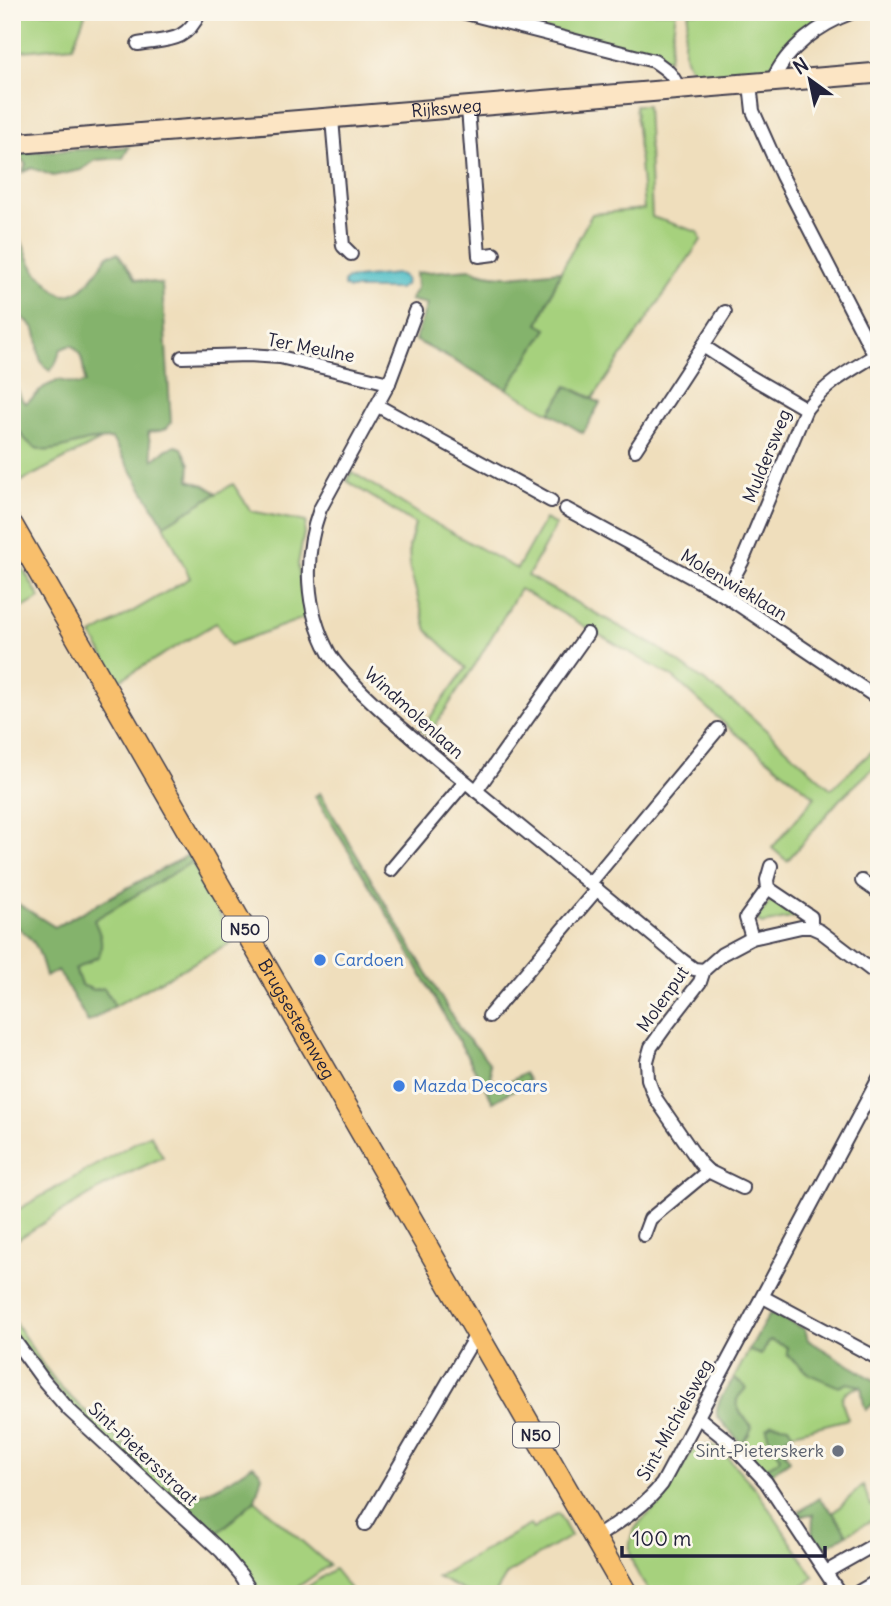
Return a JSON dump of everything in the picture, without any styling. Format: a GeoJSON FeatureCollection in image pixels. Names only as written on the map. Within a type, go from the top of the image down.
{"type":"FeatureCollection","features":[{"type":"Feature","properties":{"kind":"main road","name":"Rijksweg"},"geometry":{"type":"LineString","coordinates":[[12,144],[879,74]]}},
{"type":"Feature","properties":{"kind":"main road","name":"Brugsesteenweg"},"geometry":{"type":"LineString","coordinates":[[12,525],[627,1594]]}},
{"type":"Feature","properties":{"kind":"street"},"geometry":{"type":"LineString","coordinates":[[138,44],[180,37],[194,26],[200,12]]}},
{"type":"Feature","properties":{"kind":"street"},"geometry":{"type":"LineString","coordinates":[[462,12],[654,61],[669,72],[678,90]]}},
{"type":"Feature","properties":{"kind":"street"},"geometry":{"type":"LineString","coordinates":[[772,82],[778,67],[811,34],[853,12]]}},
{"type":"Feature","properties":{"kind":"street"},"geometry":{"type":"LineString","coordinates":[[750,84],[753,111],[782,176],[876,360]]}},
{"type":"Feature","properties":{"kind":"street"},"geometry":{"type":"LineString","coordinates":[[468,108],[479,256],[494,254]]}},
{"type":"Feature","properties":{"kind":"street"},"geometry":{"type":"LineString","coordinates":[[332,119],[342,246],[351,254]]}},
{"type":"Feature","properties":{"kind":"street","name":"Windmolenlaan"},"geometry":{"type":"LineString","coordinates":[[416,311],[389,383],[320,509],[313,528],[309,576],[314,619],[331,656],[345,675],[381,710],[475,791],[682,960],[694,969],[704,970]]}},
{"type":"Feature","properties":{"kind":"street"},"geometry":{"type":"LineString","coordinates":[[635,450],[725,312]]}},
{"type":"Feature","properties":{"kind":"street"},"geometry":{"type":"LineString","coordinates":[[703,346],[806,409]]}},
{"type":"Feature","properties":{"kind":"street","name":"Ter Meulne"},"geometry":{"type":"LineString","coordinates":[[182,357],[279,357],[389,383]]}},
{"type":"Feature","properties":{"kind":"street","name":"Muldersweg"},"geometry":{"type":"LineString","coordinates":[[724,595],[743,562],[806,409],[820,392],[841,375],[876,360]]}},
{"type":"Feature","properties":{"kind":"street"},"geometry":{"type":"LineString","coordinates":[[378,406],[551,501]]}},
{"type":"Feature","properties":{"kind":"street","name":"Molenwieklaan"},"geometry":{"type":"LineString","coordinates":[[566,509],[724,595],[879,699]]}},
{"type":"Feature","properties":{"kind":"street"},"geometry":{"type":"LineString","coordinates":[[475,791],[587,634]]}},
{"type":"Feature","properties":{"kind":"street"},"geometry":{"type":"LineString","coordinates":[[489,1016],[718,729]]}},
{"type":"Feature","properties":{"kind":"street"},"geometry":{"type":"LineString","coordinates":[[391,870],[465,782]]}},
{"type":"Feature","properties":{"kind":"street"},"geometry":{"type":"LineString","coordinates":[[752,938],[746,918],[768,888],[771,866]]}},
{"type":"Feature","properties":{"kind":"street"},"geometry":{"type":"LineString","coordinates":[[862,881],[879,893]]}},
{"type":"Feature","properties":{"kind":"street"},"geometry":{"type":"LineString","coordinates":[[768,888],[811,917],[811,927],[879,976]]}},
{"type":"Feature","properties":{"kind":"street","name":"Molenput"},"geometry":{"type":"LineString","coordinates":[[743,1188],[708,1171],[700,1163],[656,1099],[648,1079],[647,1061],[651,1047],[700,982],[704,970],[722,954],[752,938],[811,927]]}},
{"type":"Feature","properties":{"kind":"street","name":"Sint-Michielsweg"},"geometry":{"type":"LineString","coordinates":[[595,1538],[636,1510],[663,1485],[879,1078]]}},
{"type":"Feature","properties":{"kind":"street"},"geometry":{"type":"LineString","coordinates":[[644,1235],[650,1219],[708,1171]]}},
{"type":"Feature","properties":{"kind":"street"},"geometry":{"type":"LineString","coordinates":[[763,1297],[879,1359]]}},
{"type":"Feature","properties":{"kind":"street"},"geometry":{"type":"LineString","coordinates":[[365,1524],[477,1333]]}},
{"type":"Feature","properties":{"kind":"street","name":"Sint-Pietersstraat"},"geometry":{"type":"LineString","coordinates":[[12,1337],[69,1410],[221,1551],[253,1594]]}},
{"type":"Feature","properties":{"kind":"street"},"geometry":{"type":"LineString","coordinates":[[699,1418],[729,1442],[766,1482],[840,1594]]}},
{"type":"Feature","properties":{"kind":"street"},"geometry":{"type":"LineString","coordinates":[[826,1572],[879,1542]]}},
{"type":"Feature","properties":{"kind":"street"},"geometry":{"type":"LineString","coordinates":[[855,1594],[879,1580]]}},
{"type":"Feature","properties":{"kind":"green space"},"geometry":{"type":"Polygon","coordinates":[[[12,12],[86,12],[73,46],[12,52],[12,12]]]}},
{"type":"Feature","properties":{"kind":"green space"},"geometry":{"type":"Polygon","coordinates":[[[508,12],[676,12],[669,59],[506,20],[508,12]]]}},
{"type":"Feature","properties":{"kind":"green space"},"geometry":{"type":"Polygon","coordinates":[[[689,12],[841,12],[816,24],[793,41],[762,75],[711,80],[692,70],[687,60],[684,41],[689,12]]]}},
{"type":"Feature","properties":{"kind":"green space"},"geometry":{"type":"Polygon","coordinates":[[[635,105],[647,105],[652,217],[698,232],[701,240],[593,398],[567,386],[550,413],[507,389],[547,329],[538,325],[561,271],[592,214],[644,209],[635,105]]]}},
{"type":"Feature","properties":{"kind":"green space"},"geometry":{"type":"Polygon","coordinates":[[[129,147],[123,158],[96,160],[81,170],[53,176],[32,168],[23,172],[26,164],[15,153],[129,147]]]}},
{"type":"Feature","properties":{"kind":"green space"},"geometry":{"type":"Polygon","coordinates":[[[12,228],[20,237],[36,271],[62,295],[72,294],[85,286],[108,255],[118,253],[136,279],[162,284],[171,422],[167,428],[148,432],[153,460],[167,449],[176,446],[182,448],[190,464],[189,480],[217,493],[164,525],[112,439],[91,440],[57,449],[41,450],[27,441],[20,432],[12,431],[12,392],[17,389],[26,403],[44,387],[59,380],[79,385],[85,382],[82,361],[75,348],[71,345],[61,349],[50,371],[40,358],[34,328],[22,317],[12,319],[12,228]]]}},
{"type":"Feature","properties":{"kind":"green space"},"geometry":{"type":"Polygon","coordinates":[[[471,269],[504,276],[561,271],[538,324],[547,329],[507,389],[415,340],[427,304],[410,300],[417,288],[416,273],[471,269]]]}},
{"type":"Feature","properties":{"kind":"green space"},"geometry":{"type":"Polygon","coordinates":[[[567,386],[600,403],[583,433],[550,413],[567,386]]]}},
{"type":"Feature","properties":{"kind":"green space"},"geometry":{"type":"Polygon","coordinates":[[[12,431],[20,432],[34,447],[49,450],[101,440],[12,486],[12,431]]]}},
{"type":"Feature","properties":{"kind":"green space"},"geometry":{"type":"Polygon","coordinates":[[[352,472],[429,520],[517,569],[545,519],[556,525],[528,576],[659,648],[744,710],[831,789],[879,745],[879,763],[839,800],[787,861],[772,848],[815,797],[728,727],[674,678],[520,589],[475,665],[428,736],[421,730],[466,668],[427,630],[410,570],[409,547],[415,524],[347,481],[352,472]]]}},
{"type":"Feature","properties":{"kind":"green space"},"geometry":{"type":"Polygon","coordinates":[[[233,484],[251,511],[306,522],[298,564],[307,617],[230,645],[216,623],[118,681],[92,635],[190,578],[164,525],[233,484]]]}},
{"type":"Feature","properties":{"kind":"green space"},"geometry":{"type":"Polygon","coordinates":[[[12,550],[40,598],[12,614],[12,550]]]}},
{"type":"Feature","properties":{"kind":"green space"},"geometry":{"type":"Polygon","coordinates":[[[320,793],[462,1033],[489,1063],[491,1077],[498,1089],[524,1073],[529,1081],[493,1102],[393,924],[315,796],[320,793]]]}},
{"type":"Feature","properties":{"kind":"green space"},"geometry":{"type":"Polygon","coordinates":[[[188,855],[192,862],[94,920],[100,933],[99,956],[75,969],[81,985],[94,990],[104,988],[115,1006],[88,1022],[58,970],[46,977],[36,946],[12,923],[12,900],[55,927],[188,855]]]}},
{"type":"Feature","properties":{"kind":"green space"},"geometry":{"type":"Polygon","coordinates":[[[192,862],[234,941],[115,1006],[104,988],[94,990],[81,985],[75,968],[89,962],[93,920],[192,862]]]}},
{"type":"Feature","properties":{"kind":"green space"},"geometry":{"type":"Polygon","coordinates":[[[775,898],[798,914],[762,924],[758,922],[758,917],[775,898]]]}},
{"type":"Feature","properties":{"kind":"green space"},"geometry":{"type":"Polygon","coordinates":[[[150,1134],[163,1157],[119,1178],[12,1243],[12,1213],[150,1134]]]}},
{"type":"Feature","properties":{"kind":"green space"},"geometry":{"type":"Polygon","coordinates":[[[770,1313],[805,1329],[808,1340],[879,1383],[879,1399],[866,1410],[861,1386],[847,1383],[839,1387],[811,1375],[787,1355],[787,1347],[770,1340],[761,1355],[749,1350],[770,1313]]]}},
{"type":"Feature","properties":{"kind":"green space"},"geometry":{"type":"Polygon","coordinates":[[[12,1318],[62,1389],[177,1491],[171,1499],[77,1414],[12,1331],[12,1318]]]}},
{"type":"Feature","properties":{"kind":"green space"},"geometry":{"type":"Polygon","coordinates":[[[770,1340],[787,1347],[787,1355],[811,1375],[861,1386],[848,1391],[842,1397],[848,1419],[793,1433],[789,1426],[768,1436],[780,1456],[779,1461],[764,1469],[741,1444],[749,1431],[736,1401],[746,1387],[734,1378],[749,1350],[761,1355],[770,1340]]]}},
{"type":"Feature","properties":{"kind":"green space"},"geometry":{"type":"Polygon","coordinates":[[[734,1378],[746,1387],[737,1404],[752,1427],[741,1444],[717,1416],[720,1401],[734,1378]]]}},
{"type":"Feature","properties":{"kind":"green space"},"geometry":{"type":"Polygon","coordinates":[[[773,1424],[789,1426],[793,1433],[787,1437],[791,1447],[784,1451],[790,1460],[768,1476],[764,1469],[780,1457],[768,1436],[767,1428],[773,1424]]]}},
{"type":"Feature","properties":{"kind":"green space"},"geometry":{"type":"Polygon","coordinates":[[[710,1445],[720,1449],[756,1489],[814,1577],[794,1594],[650,1594],[639,1576],[630,1550],[635,1529],[666,1496],[692,1452],[700,1446],[710,1445]]]}},
{"type":"Feature","properties":{"kind":"green space"},"geometry":{"type":"Polygon","coordinates":[[[253,1465],[262,1476],[255,1500],[212,1538],[171,1499],[177,1491],[186,1496],[202,1494],[253,1465]]]}},
{"type":"Feature","properties":{"kind":"green space"},"geometry":{"type":"Polygon","coordinates":[[[863,1485],[871,1506],[879,1503],[879,1516],[847,1534],[833,1513],[863,1485]]]}},
{"type":"Feature","properties":{"kind":"green space"},"geometry":{"type":"Polygon","coordinates":[[[819,1498],[847,1534],[818,1551],[812,1540],[813,1514],[798,1516],[800,1511],[819,1498]]]}},
{"type":"Feature","properties":{"kind":"green space"},"geometry":{"type":"Polygon","coordinates":[[[255,1500],[329,1565],[288,1594],[260,1594],[246,1573],[212,1538],[255,1500]]]}},
{"type":"Feature","properties":{"kind":"green space"},"geometry":{"type":"Polygon","coordinates":[[[558,1513],[571,1536],[507,1574],[495,1594],[470,1594],[437,1577],[530,1525],[533,1529],[558,1513]]]}},
{"type":"Feature","properties":{"kind":"green space"},"geometry":{"type":"Polygon","coordinates":[[[334,1569],[354,1594],[297,1594],[334,1569]]]}},
{"type":"Feature","properties":{"kind":"water"},"geometry":{"type":"Polygon","coordinates":[[[397,274],[406,280],[405,285],[399,289],[349,289],[344,286],[347,279],[397,274]]]}},
{"type":"Feature","properties":{"kind":"place","name":"Cardoen"},"geometry":{"type":"Point","coordinates":[320,960]}},
{"type":"Feature","properties":{"kind":"place","name":"Mazda Decocars"},"geometry":{"type":"Point","coordinates":[399,1086]}},
{"type":"Feature","properties":{"kind":"place","name":"Sint-Pieterskerk"},"geometry":{"type":"Point","coordinates":[838,1451]}}]}
